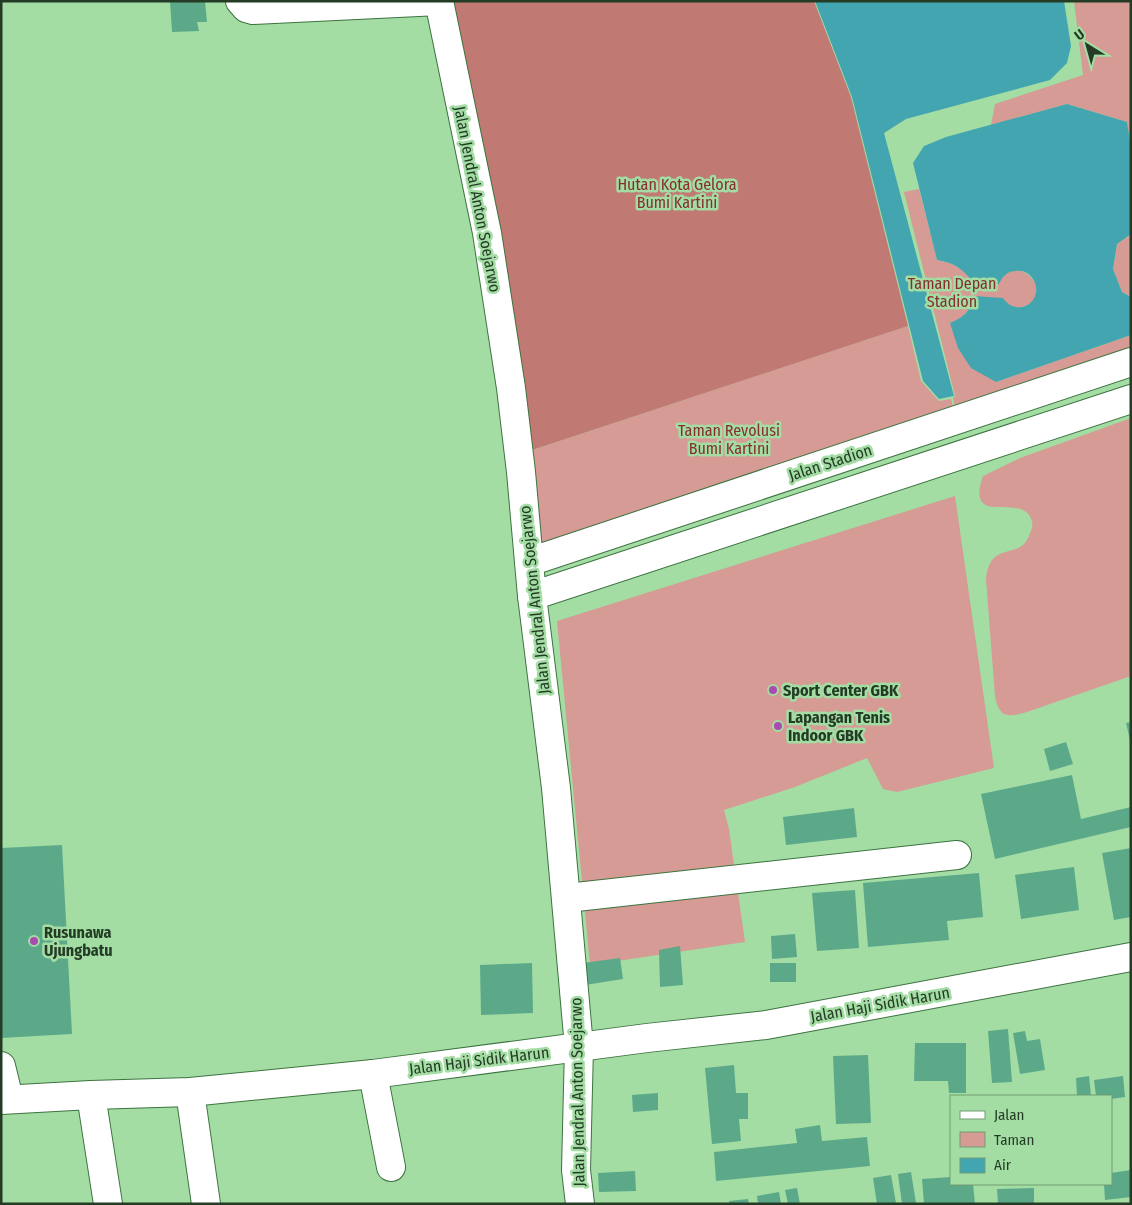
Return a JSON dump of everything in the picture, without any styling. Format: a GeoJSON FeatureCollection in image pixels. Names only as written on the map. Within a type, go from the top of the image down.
{"type":"FeatureCollection","features":[{"type":"Feature","properties":{"kind":"street"},"geometry":{"type":"LineString","coordinates":[[240,1],[246,8],[253,10],[439,1]]}},
{"type":"Feature","properties":{"kind":"street","name":"Jalan Jendral Anton Soejarwo"},"geometry":{"type":"LineString","coordinates":[[439,1],[487,233],[511,388],[521,472],[532,596],[556,788],[567,898],[579,1048],[576,1170],[580,1204]]}},
{"type":"Feature","properties":{"kind":"street","name":"Jalan Stadion"},"geometry":{"type":"LineString","coordinates":[[529,562],[1131,362]]}},
{"type":"Feature","properties":{"kind":"street"},"geometry":{"type":"LineString","coordinates":[[532,596],[1131,399]]}},
{"type":"Feature","properties":{"kind":"street"},"geometry":{"type":"LineString","coordinates":[[1001,405],[1012,438]]}},
{"type":"Feature","properties":{"kind":"street"},"geometry":{"type":"LineString","coordinates":[[567,898],[958,855]]}},
{"type":"Feature","properties":{"kind":"street","name":"Jalan Haji Sidik Harun"},"geometry":{"type":"LineString","coordinates":[[5,1100],[190,1092],[373,1074],[647,1038],[766,1025],[1131,957]]}},
{"type":"Feature","properties":{"kind":"street"},"geometry":{"type":"LineString","coordinates":[[1,1066],[5,1100]]}},
{"type":"Feature","properties":{"kind":"street"},"geometry":{"type":"LineString","coordinates":[[373,1074],[391,1167]]}},
{"type":"Feature","properties":{"kind":"street"},"geometry":{"type":"LineString","coordinates":[[190,1092],[206,1204]]}},
{"type":"Feature","properties":{"kind":"street"},"geometry":{"type":"LineString","coordinates":[[91,1095],[108,1204]]}},
{"type":"Feature","properties":{"kind":"green space","name":"Hutan Kota Gelora Bumi Kartini"},"geometry":{"type":"Polygon","coordinates":[[[441,1],[814,1],[851,97],[908,326],[523,453],[441,1]]]}},
{"type":"Feature","properties":{"kind":"green space"},"geometry":{"type":"Polygon","coordinates":[[[1074,1],[1131,1],[1131,147],[1127,122],[1067,104],[991,125],[995,104],[1083,75],[1074,1]]]}},
{"type":"Feature","properties":{"kind":"green space","name":"Taman Depan Stadion"},"geometry":{"type":"Polygon","coordinates":[[[919,189],[937,260],[957,267],[973,281],[998,284],[1005,275],[1014,271],[1022,271],[1034,281],[1037,289],[1036,296],[1029,304],[1017,308],[1007,304],[988,304],[970,308],[962,318],[950,323],[996,382],[1131,335],[1131,354],[957,418],[953,398],[955,396],[904,192],[919,189]]]}},
{"type":"Feature","properties":{"kind":"green space"},"geometry":{"type":"Polygon","coordinates":[[[1131,234],[1131,297],[1122,292],[1113,269],[1117,244],[1131,234]]]}},
{"type":"Feature","properties":{"kind":"green space","name":"Taman Revolusi Bumi Kartini"},"geometry":{"type":"Polygon","coordinates":[[[908,326],[921,381],[939,401],[951,399],[956,418],[531,560],[523,453],[908,326]]]}},
{"type":"Feature","properties":{"kind":"green space"},"geometry":{"type":"Polygon","coordinates":[[[1131,418],[1131,676],[1027,712],[1006,715],[999,709],[995,697],[986,579],[993,559],[999,554],[1020,547],[1026,542],[1032,522],[1027,513],[1019,509],[988,506],[982,502],[979,492],[983,476],[1020,458],[1131,418]]]}},
{"type":"Feature","properties":{"kind":"green space","name":"Sport Center GBK"},"geometry":{"type":"Polygon","coordinates":[[[955,496],[994,768],[897,792],[883,789],[867,758],[795,787],[724,810],[729,829],[745,942],[590,965],[557,621],[955,496]]]}},
{"type":"Feature","properties":{"kind":"water"},"geometry":{"type":"Polygon","coordinates":[[[815,1],[1064,1],[1071,46],[1067,63],[1050,80],[906,119],[884,133],[954,396],[939,399],[923,381],[852,97],[815,1]]]}},
{"type":"Feature","properties":{"kind":"water"},"geometry":{"type":"Polygon","coordinates":[[[1067,104],[1127,122],[1131,147],[1131,234],[1117,244],[1113,269],[1122,292],[1131,297],[1131,335],[996,382],[971,368],[958,348],[950,323],[966,313],[974,296],[1003,298],[1015,307],[1028,305],[1036,294],[1033,279],[1026,272],[1013,271],[1007,273],[999,284],[972,281],[957,267],[937,260],[913,163],[924,146],[946,137],[1067,104]]]}},
{"type":"Feature","properties":{"kind":"building"},"geometry":{"type":"Polygon","coordinates":[[[170,1],[205,1],[207,22],[197,22],[199,31],[172,32],[170,1]]]}},
{"type":"Feature","properties":{"kind":"building"},"geometry":{"type":"Polygon","coordinates":[[[1131,722],[1131,740],[1130,740],[1126,723],[1131,722]]]}},
{"type":"Feature","properties":{"kind":"building"},"geometry":{"type":"Polygon","coordinates":[[[1066,742],[1073,764],[1050,771],[1044,749],[1066,742]]]}},
{"type":"Feature","properties":{"kind":"building"},"geometry":{"type":"Polygon","coordinates":[[[1072,775],[1081,819],[1131,807],[1131,827],[995,859],[981,794],[1072,775]]]}},
{"type":"Feature","properties":{"kind":"building"},"geometry":{"type":"Polygon","coordinates":[[[854,808],[857,837],[786,845],[783,817],[854,808]]]}},
{"type":"Feature","properties":{"kind":"building","name":"Rusunawa Ujungbatu"},"geometry":{"type":"Polygon","coordinates":[[[62,845],[72,1034],[1,1038],[1,848],[62,845]]]}},
{"type":"Feature","properties":{"kind":"building"},"geometry":{"type":"Polygon","coordinates":[[[1131,848],[1131,917],[1114,920],[1102,853],[1131,848]]]}},
{"type":"Feature","properties":{"kind":"building"},"geometry":{"type":"Polygon","coordinates":[[[1074,867],[1079,910],[1021,919],[1015,875],[1074,867]]]}},
{"type":"Feature","properties":{"kind":"building"},"geometry":{"type":"Polygon","coordinates":[[[979,873],[983,917],[947,921],[949,940],[868,947],[863,883],[979,873]]]}},
{"type":"Feature","properties":{"kind":"building"},"geometry":{"type":"Polygon","coordinates":[[[855,890],[859,948],[817,951],[812,893],[855,890]]]}},
{"type":"Feature","properties":{"kind":"building"},"geometry":{"type":"Polygon","coordinates":[[[795,934],[797,957],[772,959],[771,936],[795,934]]]}},
{"type":"Feature","properties":{"kind":"building"},"geometry":{"type":"Polygon","coordinates":[[[680,946],[683,985],[660,987],[659,950],[680,946]]]}},
{"type":"Feature","properties":{"kind":"building"},"geometry":{"type":"Polygon","coordinates":[[[620,958],[623,979],[585,985],[583,963],[620,958]]]}},
{"type":"Feature","properties":{"kind":"building"},"geometry":{"type":"Polygon","coordinates":[[[532,963],[533,1013],[481,1015],[480,965],[532,963]]]}},
{"type":"Feature","properties":{"kind":"building"},"geometry":{"type":"Polygon","coordinates":[[[770,963],[796,963],[796,982],[770,982],[770,963]]]}},
{"type":"Feature","properties":{"kind":"building"},"geometry":{"type":"Polygon","coordinates":[[[1008,1029],[1012,1082],[992,1083],[988,1031],[1008,1029]]]}},
{"type":"Feature","properties":{"kind":"building"},"geometry":{"type":"Polygon","coordinates":[[[1025,1031],[1027,1041],[1040,1039],[1045,1070],[1020,1074],[1013,1033],[1025,1031]]]}},
{"type":"Feature","properties":{"kind":"building"},"geometry":{"type":"Polygon","coordinates":[[[915,1043],[966,1043],[966,1093],[949,1093],[948,1081],[914,1081],[915,1043]]]}},
{"type":"Feature","properties":{"kind":"building"},"geometry":{"type":"Polygon","coordinates":[[[868,1055],[871,1123],[836,1124],[833,1056],[868,1055]]]}},
{"type":"Feature","properties":{"kind":"building"},"geometry":{"type":"Polygon","coordinates":[[[734,1065],[736,1093],[748,1093],[748,1119],[739,1119],[741,1141],[712,1144],[705,1068],[734,1065]]]}},
{"type":"Feature","properties":{"kind":"building"},"geometry":{"type":"Polygon","coordinates":[[[1089,1076],[1091,1095],[1077,1095],[1076,1078],[1089,1076]]]}},
{"type":"Feature","properties":{"kind":"building"},"geometry":{"type":"Polygon","coordinates":[[[1123,1076],[1125,1097],[1112,1099],[1112,1095],[1096,1095],[1094,1080],[1123,1076]]]}},
{"type":"Feature","properties":{"kind":"building"},"geometry":{"type":"Polygon","coordinates":[[[658,1093],[658,1110],[633,1112],[632,1095],[658,1093]]]}},
{"type":"Feature","properties":{"kind":"building"},"geometry":{"type":"Polygon","coordinates":[[[820,1125],[822,1141],[867,1137],[870,1166],[716,1181],[714,1152],[797,1143],[795,1129],[820,1125]]]}},
{"type":"Feature","properties":{"kind":"building"},"geometry":{"type":"Polygon","coordinates":[[[1131,1170],[1131,1197],[1105,1200],[1104,1185],[1112,1185],[1112,1173],[1131,1170]]]}},
{"type":"Feature","properties":{"kind":"building"},"geometry":{"type":"Polygon","coordinates":[[[635,1171],[636,1191],[599,1192],[598,1173],[635,1171]]]}},
{"type":"Feature","properties":{"kind":"building"},"geometry":{"type":"Polygon","coordinates":[[[911,1172],[916,1203],[902,1204],[898,1174],[911,1172]]]}},
{"type":"Feature","properties":{"kind":"building"},"geometry":{"type":"Polygon","coordinates":[[[891,1175],[896,1203],[877,1204],[873,1178],[891,1175]]]}},
{"type":"Feature","properties":{"kind":"building"},"geometry":{"type":"Polygon","coordinates":[[[950,1177],[950,1185],[973,1185],[975,1204],[924,1204],[922,1179],[950,1177]]]}},
{"type":"Feature","properties":{"kind":"building"},"geometry":{"type":"Polygon","coordinates":[[[797,1188],[800,1204],[788,1204],[785,1190],[797,1188]]]}},
{"type":"Feature","properties":{"kind":"building"},"geometry":{"type":"Polygon","coordinates":[[[1034,1188],[1034,1204],[998,1204],[997,1189],[1034,1188]]]}},
{"type":"Feature","properties":{"kind":"building"},"geometry":{"type":"Polygon","coordinates":[[[779,1192],[781,1204],[758,1204],[757,1196],[779,1192]]]}},
{"type":"Feature","properties":{"kind":"building"},"geometry":{"type":"Polygon","coordinates":[[[748,1199],[749,1204],[730,1204],[729,1201],[748,1199]]]}},
{"type":"Feature","properties":{"kind":"place","name":"Sport Center GBK"},"geometry":{"type":"Point","coordinates":[773,690]}},
{"type":"Feature","properties":{"kind":"place","name":"Lapangan Tenis Indoor GBK"},"geometry":{"type":"Point","coordinates":[778,726]}},
{"type":"Feature","properties":{"kind":"place","name":"Rusunawa Ujungbatu"},"geometry":{"type":"Point","coordinates":[34,941]}}]}
